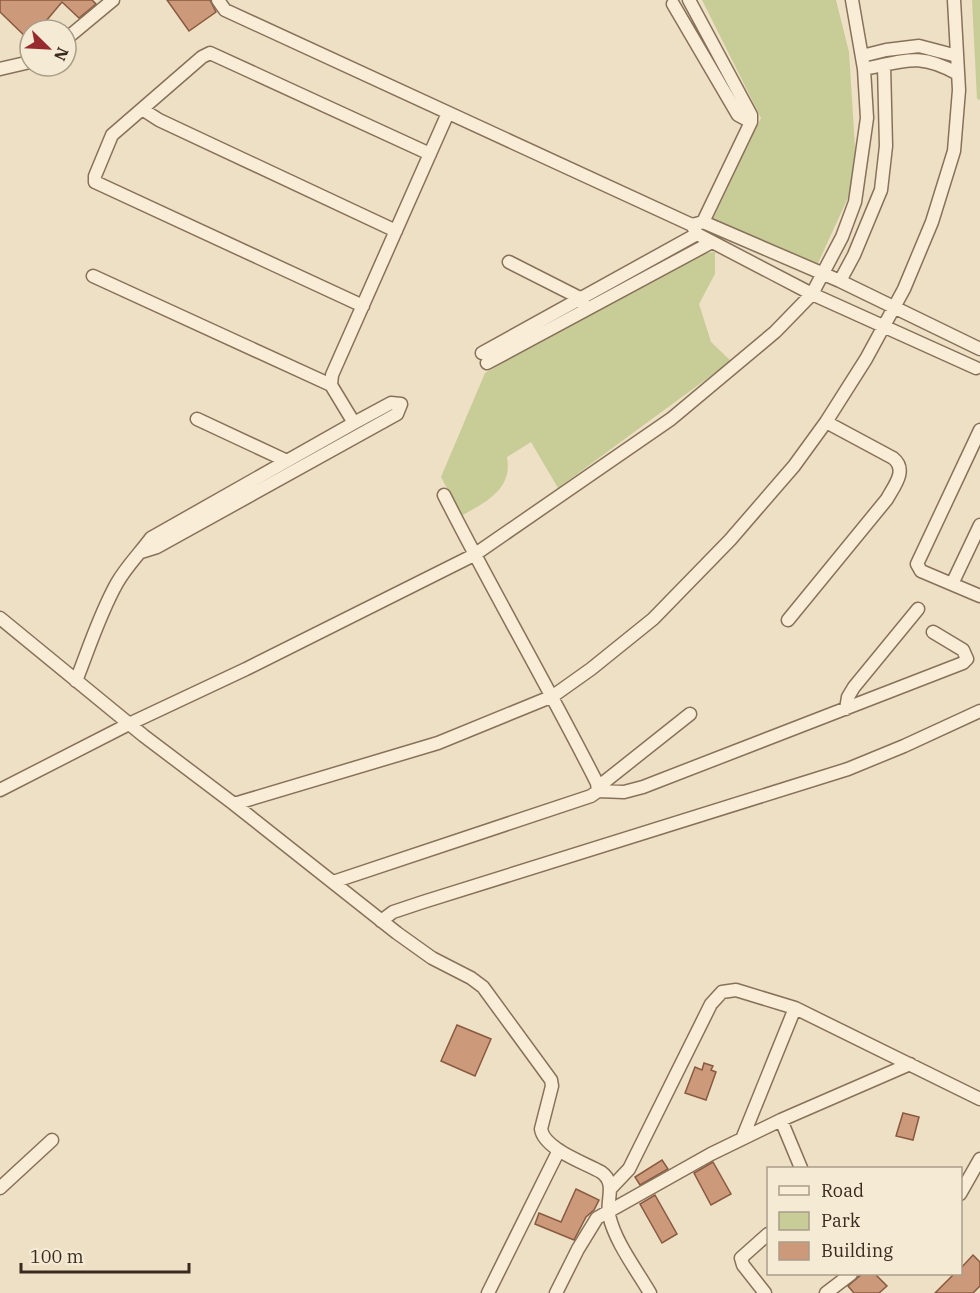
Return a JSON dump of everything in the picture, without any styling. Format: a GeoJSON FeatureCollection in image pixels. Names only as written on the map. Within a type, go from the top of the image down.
{"type":"FeatureCollection","features":[{"type":"Feature","properties":{"kind":"street"},"geometry":{"type":"LineString","coordinates":[[78,29],[113,0]]}},
{"type":"Feature","properties":{"kind":"street"},"geometry":{"type":"LineString","coordinates":[[218,0],[225,10],[448,113],[698,227],[840,281],[980,349]]}},
{"type":"Feature","properties":{"kind":"street"},"geometry":{"type":"LineString","coordinates":[[584,304],[698,227],[751,122],[751,115],[689,0]]}},
{"type":"Feature","properties":{"kind":"street"},"geometry":{"type":"LineString","coordinates":[[0,790],[129,724],[246,669],[474,555],[671,419],[775,332],[812,294],[842,237],[855,202],[867,118],[864,69],[852,0]]}},
{"type":"Feature","properties":{"kind":"street"},"geometry":{"type":"LineString","coordinates":[[234,804],[438,743],[553,696],[653,619],[757,510],[794,466],[826,422],[866,359],[904,289],[932,222],[954,152],[959,90],[954,0]]}},
{"type":"Feature","properties":{"kind":"street"},"geometry":{"type":"LineString","coordinates":[[674,4],[738,115],[751,122]]}},
{"type":"Feature","properties":{"kind":"street"},"geometry":{"type":"LineString","coordinates":[[862,56],[919,46],[957,56]]}},
{"type":"Feature","properties":{"kind":"street"},"geometry":{"type":"LineString","coordinates":[[363,306],[95,182],[95,176],[112,135],[202,57],[210,53],[430,153]]}},
{"type":"Feature","properties":{"kind":"street"},"geometry":{"type":"LineString","coordinates":[[864,69],[911,59],[927,60],[958,74]]}},
{"type":"Feature","properties":{"kind":"street"},"geometry":{"type":"LineString","coordinates":[[0,69],[18,65]]}},
{"type":"Feature","properties":{"kind":"street"},"geometry":{"type":"LineString","coordinates":[[840,281],[854,255],[881,190],[886,146],[884,65]]}},
{"type":"Feature","properties":{"kind":"street"},"geometry":{"type":"LineString","coordinates":[[142,109],[159,120],[396,231]]}},
{"type":"Feature","properties":{"kind":"street"},"geometry":{"type":"LineString","coordinates":[[331,385],[332,375],[448,113]]}},
{"type":"Feature","properties":{"kind":"street"},"geometry":{"type":"LineString","coordinates":[[698,227],[712,242],[812,294],[975,368]]}},
{"type":"Feature","properties":{"kind":"street"},"geometry":{"type":"LineString","coordinates":[[485,358],[584,304],[712,242]]}},
{"type":"Feature","properties":{"kind":"street"},"geometry":{"type":"LineString","coordinates":[[509,262],[584,304]]}},
{"type":"Feature","properties":{"kind":"street"},"geometry":{"type":"LineString","coordinates":[[93,276],[331,385],[354,423]]}},
{"type":"Feature","properties":{"kind":"street"},"geometry":{"type":"LineString","coordinates":[[76,681],[102,614],[118,581],[151,538],[391,403],[401,404],[397,414],[157,547],[141,552]]}},
{"type":"Feature","properties":{"kind":"street"},"geometry":{"type":"LineString","coordinates":[[197,418],[287,461]]}},
{"type":"Feature","properties":{"kind":"street"},"geometry":{"type":"LineString","coordinates":[[788,620],[886,499],[901,469],[899,463],[893,458],[826,422]]}},
{"type":"Feature","properties":{"kind":"street"},"geometry":{"type":"LineString","coordinates":[[980,430],[917,564],[921,571],[980,596]]}},
{"type":"Feature","properties":{"kind":"street"},"geometry":{"type":"LineString","coordinates":[[444,495],[474,555],[553,696],[598,789]]}},
{"type":"Feature","properties":{"kind":"street"},"geometry":{"type":"LineString","coordinates":[[952,584],[980,525]]}},
{"type":"Feature","properties":{"kind":"street"},"geometry":{"type":"LineString","coordinates":[[846,709],[848,697],[854,687],[918,609]]}},
{"type":"Feature","properties":{"kind":"street"},"geometry":{"type":"LineString","coordinates":[[0,618],[129,724],[381,921],[432,958],[478,983],[488,993],[551,1080],[552,1086],[541,1130],[545,1140],[559,1150],[607,1175],[611,1188],[608,1212],[621,1243],[650,1293]]}},
{"type":"Feature","properties":{"kind":"street"},"geometry":{"type":"LineString","coordinates":[[598,789],[624,792],[643,787],[963,663],[967,659],[963,650],[933,632]]}},
{"type":"Feature","properties":{"kind":"street"},"geometry":{"type":"LineString","coordinates":[[381,921],[393,912],[423,902],[848,769],[980,711]]}},
{"type":"Feature","properties":{"kind":"street"},"geometry":{"type":"LineString","coordinates":[[333,882],[591,796],[690,714]]}},
{"type":"Feature","properties":{"kind":"street"},"geometry":{"type":"LineString","coordinates":[[611,1188],[629,1169],[711,1004],[722,992],[736,990],[795,1008],[980,1099]]}},
{"type":"Feature","properties":{"kind":"street"},"geometry":{"type":"LineString","coordinates":[[742,1139],[795,1008]]}},
{"type":"Feature","properties":{"kind":"street"},"geometry":{"type":"LineString","coordinates":[[556,1293],[597,1218],[711,1154],[781,1120],[910,1064]]}},
{"type":"Feature","properties":{"kind":"street"},"geometry":{"type":"LineString","coordinates":[[781,1120],[801,1167]]}},
{"type":"Feature","properties":{"kind":"street"},"geometry":{"type":"LineString","coordinates":[[0,1188],[52,1140]]}},
{"type":"Feature","properties":{"kind":"street"},"geometry":{"type":"LineString","coordinates":[[488,1293],[559,1150]]}},
{"type":"Feature","properties":{"kind":"street"},"geometry":{"type":"LineString","coordinates":[[962,1190],[980,1159]]}},
{"type":"Feature","properties":{"kind":"street"},"geometry":{"type":"LineString","coordinates":[[765,1293],[741,1261],[743,1254],[767,1235]]}},
{"type":"Feature","properties":{"kind":"street"},"geometry":{"type":"LineString","coordinates":[[826,1293],[850,1275]]}},
{"type":"Feature","properties":{"kind":"green space"},"geometry":{"type":"Polygon","coordinates":[[[702,0],[836,0],[849,52],[857,178],[814,272],[710,225],[761,118],[702,0]]]}},
{"type":"Feature","properties":{"kind":"green space"},"geometry":{"type":"Polygon","coordinates":[[[972,0],[980,0],[980,100],[977,99],[972,0]]]}},
{"type":"Feature","properties":{"kind":"green space"},"geometry":{"type":"Polygon","coordinates":[[[715,252],[715,274],[699,304],[711,342],[731,361],[558,488],[531,442],[507,457],[506,478],[496,493],[461,516],[441,477],[485,373],[577,318],[697,254],[715,252]]]}},
{"type":"Feature","properties":{"kind":"building"},"geometry":{"type":"Polygon","coordinates":[[[0,0],[92,0],[96,4],[79,18],[62,2],[49,18],[18,18],[18,29],[0,12],[0,0]]]}},
{"type":"Feature","properties":{"kind":"building"},"geometry":{"type":"Polygon","coordinates":[[[167,0],[210,0],[216,12],[189,31],[167,0]]]}},
{"type":"Feature","properties":{"kind":"building"},"geometry":{"type":"Polygon","coordinates":[[[457,1025],[491,1039],[475,1076],[441,1061],[457,1025]]]}},
{"type":"Feature","properties":{"kind":"building"},"geometry":{"type":"Polygon","coordinates":[[[704,1063],[713,1066],[711,1070],[716,1072],[706,1100],[685,1093],[695,1067],[702,1070],[704,1063]]]}},
{"type":"Feature","properties":{"kind":"building"},"geometry":{"type":"Polygon","coordinates":[[[903,1113],[919,1117],[913,1140],[896,1136],[903,1113]]]}},
{"type":"Feature","properties":{"kind":"building"},"geometry":{"type":"Polygon","coordinates":[[[662,1160],[668,1169],[640,1185],[635,1177],[662,1160]]]}},
{"type":"Feature","properties":{"kind":"building"},"geometry":{"type":"Polygon","coordinates":[[[713,1162],[731,1194],[711,1205],[694,1173],[713,1162]]]}},
{"type":"Feature","properties":{"kind":"building"},"geometry":{"type":"Polygon","coordinates":[[[576,1189],[599,1200],[594,1210],[586,1217],[574,1240],[535,1224],[539,1213],[561,1222],[576,1189]]]}},
{"type":"Feature","properties":{"kind":"building"},"geometry":{"type":"Polygon","coordinates":[[[655,1195],[677,1234],[662,1243],[640,1204],[655,1195]]]}},
{"type":"Feature","properties":{"kind":"building"},"geometry":{"type":"Polygon","coordinates":[[[973,1255],[980,1262],[980,1286],[973,1293],[935,1293],[953,1275],[962,1275],[962,1267],[973,1255]]]}},
{"type":"Feature","properties":{"kind":"building"},"geometry":{"type":"Polygon","coordinates":[[[861,1275],[876,1275],[887,1286],[879,1293],[854,1293],[848,1286],[861,1275]]]}}]}
